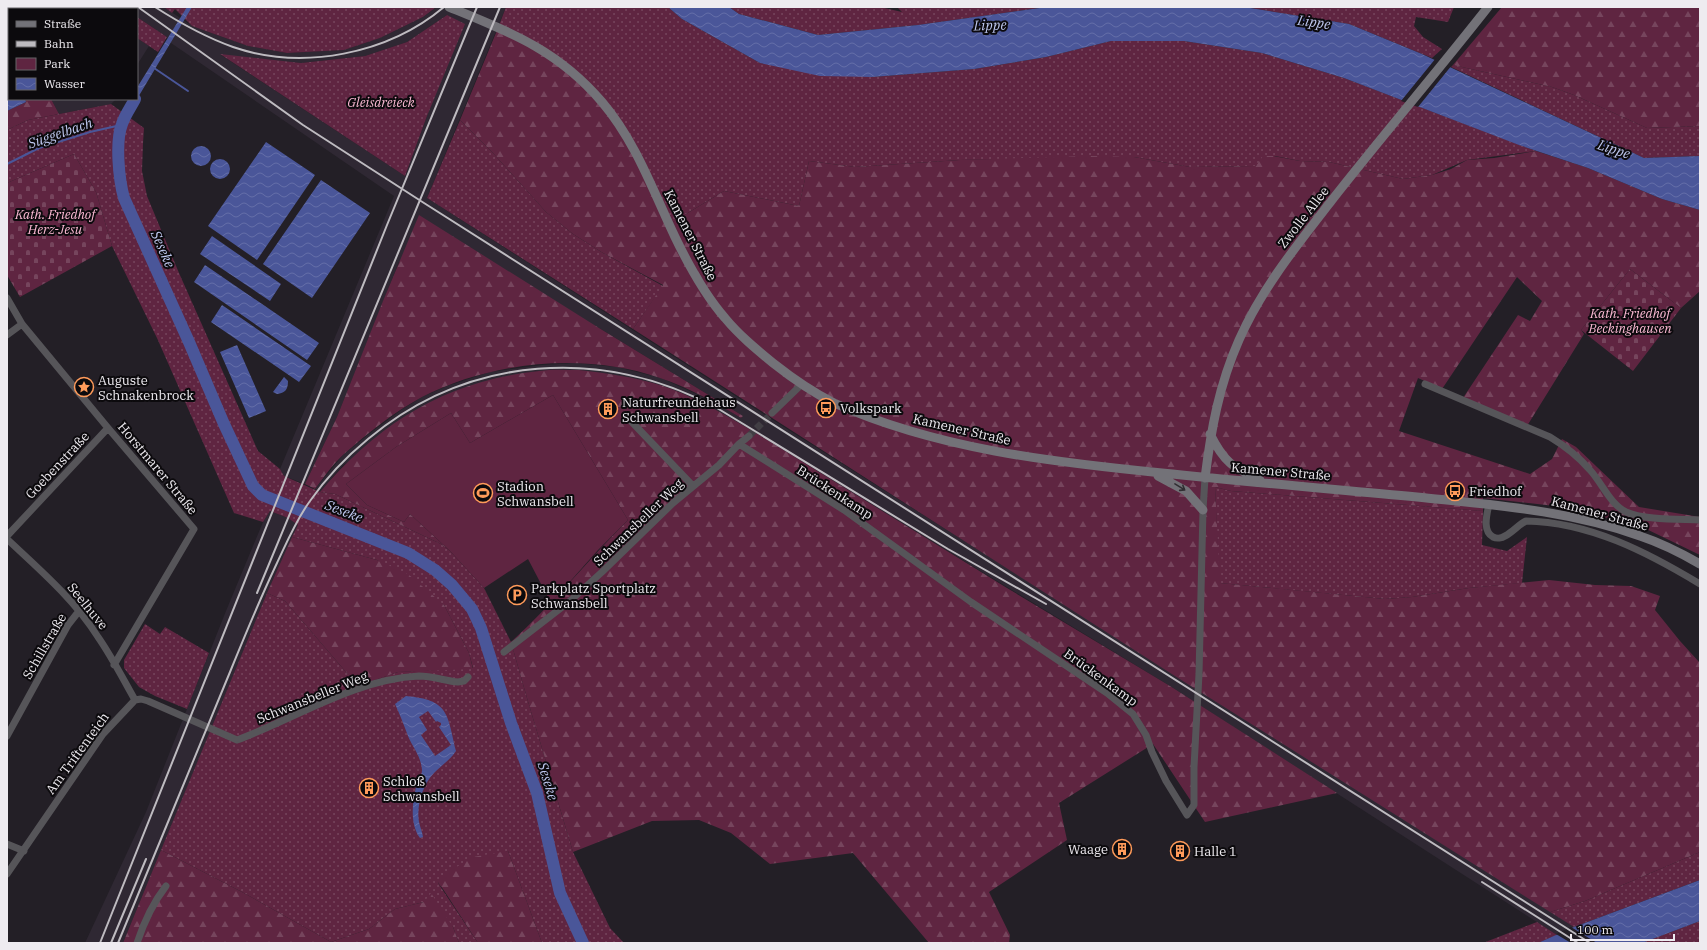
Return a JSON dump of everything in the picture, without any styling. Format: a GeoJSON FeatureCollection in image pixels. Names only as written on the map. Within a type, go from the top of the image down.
{"type":"FeatureCollection","features":[{"type":"Feature","properties":{"kind":"main road","name":"Kamener Straße"},"geometry":{"type":"LineString","coordinates":[[449,7],[530,42],[548,53],[585,84],[612,115],[629,139],[639,157],[691,268],[725,318],[747,341],[802,384],[830,401],[863,415],[939,439],[1021,456],[1205,478],[1264,482],[1489,504],[1554,513],[1611,527],[1660,543],[1700,564]]}},
{"type":"Feature","properties":{"kind":"main road","name":"Zwolle Allee"},"geometry":{"type":"LineString","coordinates":[[1205,478],[1210,434],[1216,404],[1227,369],[1255,307],[1289,256],[1485,8]]}},
{"type":"Feature","properties":{"kind":"main road"},"geometry":{"type":"LineString","coordinates":[[1210,434],[1217,448],[1226,460],[1238,470],[1264,482]]}},
{"type":"Feature","properties":{"kind":"main road"},"geometry":{"type":"LineString","coordinates":[[1152,472],[1186,491],[1203,510]]}},
{"type":"Feature","properties":{"kind":"street","name":"Horstmarer Straße"},"geometry":{"type":"LineString","coordinates":[[7,298],[22,324],[194,529],[114,664]]}},
{"type":"Feature","properties":{"kind":"street"},"geometry":{"type":"LineString","coordinates":[[7,335],[22,324]]}},
{"type":"Feature","properties":{"kind":"street"},"geometry":{"type":"LineString","coordinates":[[772,413],[802,384]]}},
{"type":"Feature","properties":{"kind":"street","name":"Kamener Straße"},"geometry":{"type":"LineString","coordinates":[[1425,384],[1550,437],[1564,445],[1582,461],[1614,502],[1626,512],[1663,518],[1700,520]]}},
{"type":"Feature","properties":{"kind":"street"},"geometry":{"type":"LineString","coordinates":[[629,419],[693,486]]}},
{"type":"Feature","properties":{"kind":"street","name":"Goebenstraße"},"geometry":{"type":"LineString","coordinates":[[7,537],[108,428]]}},
{"type":"Feature","properties":{"kind":"street","name":"Schwansbeller Weg"},"geometry":{"type":"LineString","coordinates":[[504,652],[570,601],[693,486],[720,465],[739,444],[749,436]]}},
{"type":"Feature","properties":{"kind":"street","name":"Brückenkamp"},"geometry":{"type":"LineString","coordinates":[[739,444],[844,510],[971,602],[1107,693],[1133,714],[1146,735],[1152,752],[1166,781],[1187,815],[1194,805],[1194,768],[1199,674],[1205,478]]}},
{"type":"Feature","properties":{"kind":"street","name":"Kamener Straße"},"geometry":{"type":"LineString","coordinates":[[1489,504],[1486,526],[1492,537],[1504,537],[1526,521],[1567,526],[1615,540],[1656,559],[1700,584]]}},
{"type":"Feature","properties":{"kind":"street","name":"Seelhuve"},"geometry":{"type":"LineString","coordinates":[[7,537],[43,572],[79,611],[98,636],[135,700]]}},
{"type":"Feature","properties":{"kind":"street","name":"Schillstraße"},"geometry":{"type":"LineString","coordinates":[[7,736],[68,625],[79,611]]}},
{"type":"Feature","properties":{"kind":"street","name":"Schwansbeller Weg"},"geometry":{"type":"LineString","coordinates":[[135,700],[141,699],[148,701],[237,740],[353,690],[385,680],[421,676],[458,682],[468,677]]}},
{"type":"Feature","properties":{"kind":"street","name":"Am Triftenteich"},"geometry":{"type":"LineString","coordinates":[[7,874],[24,852],[103,734],[135,700]]}},
{"type":"Feature","properties":{"kind":"street"},"geometry":{"type":"LineString","coordinates":[[7,844],[24,852]]}},
{"type":"Feature","properties":{"kind":"street"},"geometry":{"type":"LineString","coordinates":[[137,943],[146,918],[155,900],[166,886]]}},
{"type":"Feature","properties":{"kind":"shaded area"},"geometry":{"type":"Polygon","coordinates":[[[7,7],[92,8],[8,8],[7,70],[7,7]]]}},
{"type":"Feature","properties":{"kind":"shaded area"},"geometry":{"type":"Polygon","coordinates":[[[122,7],[164,7],[192,26],[248,46],[287,53],[344,50],[380,38],[423,17],[437,7],[506,7],[427,198],[784,427],[1600,943],[1557,935],[1170,686],[704,403],[579,370],[539,371],[492,379],[343,465],[320,492],[315,489],[343,455],[401,410],[422,397],[447,386],[490,372],[542,365],[575,363],[617,367],[661,378],[716,403],[741,418],[743,416],[599,328],[399,262],[337,417],[305,484],[284,476],[280,469],[394,196],[171,43],[167,37],[138,18],[138,8],[122,7]],[[447,15],[407,42],[365,56],[301,63],[221,55],[405,176],[427,116],[447,15]]]}},
{"type":"Feature","properties":{"kind":"shaded area"},"geometry":{"type":"Polygon","coordinates":[[[138,39],[149,46],[138,63],[138,39]]]}},
{"type":"Feature","properties":{"kind":"shaded area"},"geometry":{"type":"Polygon","coordinates":[[[52,100],[115,100],[111,104],[59,114],[52,100]]]}},
{"type":"Feature","properties":{"kind":"shaded area"},"geometry":{"type":"Polygon","coordinates":[[[270,511],[290,519],[298,525],[267,593],[123,943],[85,943],[146,812],[226,611],[263,522],[270,511]]]}},
{"type":"Feature","properties":{"kind":"green space"},"geometry":{"type":"Polygon","coordinates":[[[164,7],[435,8],[423,17],[380,38],[344,50],[287,53],[248,46],[192,26],[175,9],[172,13],[164,7]]]}},
{"type":"Feature","properties":{"kind":"green space"},"geometry":{"type":"Polygon","coordinates":[[[506,7],[668,7],[682,19],[760,63],[872,77],[974,69],[1046,57],[1111,41],[1184,41],[1262,53],[1344,78],[1536,151],[1467,160],[1432,175],[1403,179],[1329,162],[1300,161],[1275,156],[1256,166],[1190,167],[1134,157],[960,160],[855,167],[809,161],[799,206],[724,191],[668,225],[498,28],[506,7]]]}},
{"type":"Feature","properties":{"kind":"green space"},"geometry":{"type":"Polygon","coordinates":[[[729,7],[880,7],[902,12],[897,7],[1047,7],[918,25],[818,35],[739,14],[729,7]]]}},
{"type":"Feature","properties":{"kind":"green space"},"geometry":{"type":"Polygon","coordinates":[[[1244,7],[1454,7],[1448,22],[1416,17],[1414,26],[1423,37],[1442,49],[1432,58],[1349,24],[1244,7]]]}},
{"type":"Feature","properties":{"kind":"green space"},"geometry":{"type":"Polygon","coordinates":[[[1502,7],[1700,7],[1700,126],[1647,128],[1574,95],[1552,87],[1453,65],[1502,7]]]}},
{"type":"Feature","properties":{"kind":"green space","name":"Gleisdreieck"},"geometry":{"type":"Polygon","coordinates":[[[447,15],[465,24],[427,116],[405,176],[220,54],[301,63],[365,56],[407,42],[447,15]]]}},
{"type":"Feature","properties":{"kind":"green space"},"geometry":{"type":"Polygon","coordinates":[[[138,18],[167,37],[158,52],[138,39],[138,18]]]}},
{"type":"Feature","properties":{"kind":"green space"},"geometry":{"type":"Polygon","coordinates":[[[498,28],[545,55],[582,86],[615,123],[634,155],[668,225],[724,191],[799,206],[809,161],[855,167],[960,160],[1090,156],[1134,157],[1190,167],[1256,166],[1263,156],[1273,156],[1300,161],[1329,162],[1403,179],[1432,175],[1451,169],[1467,160],[1494,158],[1536,151],[1588,168],[1662,199],[1700,210],[1700,291],[1681,308],[1630,269],[1581,330],[1584,334],[1527,426],[1463,398],[1518,315],[1530,321],[1542,301],[1517,277],[1442,389],[1418,378],[1399,431],[1530,474],[1552,459],[1562,439],[1576,447],[1639,507],[1700,517],[1700,555],[1638,525],[1555,506],[1483,498],[1483,511],[1231,491],[1215,487],[1220,583],[1385,599],[1412,597],[1469,588],[1549,580],[1595,585],[1631,586],[1660,596],[1655,610],[1700,663],[1700,852],[1585,901],[1550,912],[1175,676],[633,329],[663,285],[603,253],[573,234],[546,212],[492,152],[460,120],[498,28]]]}},
{"type":"Feature","properties":{"kind":"green space"},"geometry":{"type":"Polygon","coordinates":[[[1453,65],[1552,87],[1574,95],[1647,128],[1700,126],[1700,156],[1644,158],[1451,67],[1453,65]]]}},
{"type":"Feature","properties":{"kind":"green space"},"geometry":{"type":"Polygon","coordinates":[[[25,100],[52,100],[59,114],[28,120],[7,130],[7,111],[26,102],[25,100]]]}},
{"type":"Feature","properties":{"kind":"green space"},"geometry":{"type":"Polygon","coordinates":[[[111,104],[144,128],[142,171],[147,196],[179,273],[258,451],[280,469],[284,476],[320,492],[335,494],[441,544],[450,551],[484,588],[511,642],[573,852],[610,928],[624,943],[542,943],[508,851],[438,883],[478,943],[459,943],[453,927],[424,902],[395,909],[369,929],[331,942],[242,892],[161,850],[267,593],[285,601],[358,686],[398,672],[473,668],[469,653],[444,605],[377,560],[292,537],[298,525],[288,518],[270,511],[263,522],[234,513],[157,338],[112,246],[96,192],[74,154],[7,183],[7,130],[28,120],[111,104]]]}},
{"type":"Feature","properties":{"kind":"green space"},"geometry":{"type":"Polygon","coordinates":[[[460,120],[492,152],[546,212],[573,234],[603,253],[663,286],[633,329],[427,198],[460,120]]]}},
{"type":"Feature","properties":{"kind":"green space","name":"Kath. Friedhof Herz-Jesu"},"geometry":{"type":"Polygon","coordinates":[[[74,154],[96,192],[112,246],[20,297],[7,275],[7,183],[74,154]]]}},
{"type":"Feature","properties":{"kind":"green space"},"geometry":{"type":"Polygon","coordinates":[[[419,215],[743,416],[741,418],[712,401],[681,386],[660,378],[631,370],[601,365],[570,363],[540,364],[509,368],[479,375],[422,397],[401,409],[362,438],[332,466],[315,489],[305,484],[337,417],[419,215]]]}},
{"type":"Feature","properties":{"kind":"green space","name":"Kath. Friedhof Beckinghausen"},"geometry":{"type":"Polygon","coordinates":[[[1630,269],[1681,308],[1633,371],[1581,330],[1630,269]]]}},
{"type":"Feature","properties":{"kind":"green space"},"geometry":{"type":"Polygon","coordinates":[[[544,370],[579,370],[599,372],[660,385],[693,398],[725,415],[1170,686],[1337,793],[1205,822],[1153,744],[1059,803],[1067,840],[989,892],[1010,935],[1009,943],[929,943],[853,853],[770,864],[731,833],[699,820],[652,821],[573,852],[511,642],[541,613],[628,520],[553,395],[470,443],[451,413],[396,447],[346,484],[367,505],[404,522],[410,514],[450,551],[441,544],[335,494],[320,492],[366,445],[417,409],[445,395],[474,384],[505,376],[544,370]]]}},
{"type":"Feature","properties":{"kind":"green space","name":"Stadion Schwansbell"},"geometry":{"type":"Polygon","coordinates":[[[553,395],[628,520],[598,550],[551,603],[528,559],[484,588],[450,551],[410,514],[404,522],[367,505],[346,484],[396,447],[451,413],[470,443],[553,395]]]}},
{"type":"Feature","properties":{"kind":"green space"},"geometry":{"type":"Polygon","coordinates":[[[1215,487],[1231,491],[1483,511],[1482,545],[1507,551],[1527,537],[1522,583],[1385,599],[1219,583],[1215,487]]]}},
{"type":"Feature","properties":{"kind":"green space"},"geometry":{"type":"Polygon","coordinates":[[[292,537],[377,560],[408,574],[444,605],[469,653],[473,669],[398,672],[358,686],[285,601],[267,593],[292,537]]]}},
{"type":"Feature","properties":{"kind":"green space"},"geometry":{"type":"Polygon","coordinates":[[[145,624],[160,634],[165,627],[209,653],[187,709],[155,696],[139,687],[124,668],[124,660],[145,624]]]}},
{"type":"Feature","properties":{"kind":"green space"},"geometry":{"type":"Polygon","coordinates":[[[161,850],[242,892],[331,942],[369,929],[395,909],[424,902],[431,893],[453,927],[459,943],[123,943],[161,850]]]}},
{"type":"Feature","properties":{"kind":"green space"},"geometry":{"type":"Polygon","coordinates":[[[508,851],[542,943],[478,943],[438,883],[450,871],[473,857],[508,851]]]}},
{"type":"Feature","properties":{"kind":"green space"},"geometry":{"type":"Polygon","coordinates":[[[1700,852],[1700,880],[1574,927],[1550,912],[1585,901],[1700,852]]]}},
{"type":"Feature","properties":{"kind":"green space"},"geometry":{"type":"Polygon","coordinates":[[[1700,921],[1700,943],[1642,943],[1644,942],[1700,921]]]}},
{"type":"Feature","properties":{"kind":"green space"},"geometry":{"type":"Polygon","coordinates":[[[1537,922],[1557,935],[1538,943],[1483,943],[1537,922]]]}},
{"type":"Feature","properties":{"kind":"water"},"geometry":{"type":"Polygon","coordinates":[[[187,7],[192,7],[138,97],[138,86],[187,7]]]}},
{"type":"Feature","properties":{"kind":"water","name":"Lippe"},"geometry":{"type":"Polygon","coordinates":[[[668,7],[729,7],[739,14],[818,35],[918,25],[1047,7],[1244,7],[1349,24],[1422,54],[1644,158],[1700,156],[1700,210],[1662,199],[1588,168],[1519,145],[1344,78],[1262,53],[1184,41],[1111,41],[1046,57],[974,69],[872,77],[820,76],[760,63],[682,19],[668,7]]]}},
{"type":"Feature","properties":{"kind":"water"},"geometry":{"type":"Polygon","coordinates":[[[7,95],[8,100],[25,100],[26,102],[7,111],[7,95]]]}},
{"type":"Feature","properties":{"kind":"water"},"geometry":{"type":"Polygon","coordinates":[[[130,100],[137,100],[128,124],[121,119],[130,100]]]}},
{"type":"Feature","properties":{"kind":"water"},"geometry":{"type":"Polygon","coordinates":[[[266,142],[315,175],[257,260],[208,226],[266,142]]]}},
{"type":"Feature","properties":{"kind":"water"},"geometry":{"type":"Polygon","coordinates":[[[197,146],[205,146],[211,152],[211,160],[205,166],[197,166],[191,160],[191,152],[197,146]]]}},
{"type":"Feature","properties":{"kind":"water"},"geometry":{"type":"Polygon","coordinates":[[[220,159],[227,162],[230,169],[227,176],[220,179],[213,176],[210,169],[213,162],[220,159]]]}},
{"type":"Feature","properties":{"kind":"water"},"geometry":{"type":"Polygon","coordinates":[[[321,180],[370,213],[312,298],[263,264],[321,180]]]}},
{"type":"Feature","properties":{"kind":"water"},"geometry":{"type":"Polygon","coordinates":[[[212,236],[281,284],[270,301],[200,254],[212,236]]]}},
{"type":"Feature","properties":{"kind":"water"},"geometry":{"type":"Polygon","coordinates":[[[205,265],[319,343],[307,360],[194,282],[205,265]]]}},
{"type":"Feature","properties":{"kind":"water"},"geometry":{"type":"Polygon","coordinates":[[[222,305],[311,366],[299,382],[211,322],[222,305]]]}},
{"type":"Feature","properties":{"kind":"water"},"geometry":{"type":"Polygon","coordinates":[[[237,345],[266,411],[249,418],[220,352],[237,345]]]}},
{"type":"Feature","properties":{"kind":"water"},"geometry":{"type":"Polygon","coordinates":[[[284,377],[288,381],[286,390],[277,394],[273,392],[284,377]]]}},
{"type":"Feature","properties":{"kind":"water"},"geometry":{"type":"Polygon","coordinates":[[[406,696],[431,701],[438,705],[448,718],[456,751],[430,778],[421,796],[418,816],[423,837],[420,838],[413,820],[413,807],[416,787],[421,777],[422,770],[418,756],[395,704],[406,696]],[[428,711],[419,717],[427,730],[421,735],[435,756],[451,745],[439,727],[441,723],[436,722],[428,711]]]}},
{"type":"Feature","properties":{"kind":"water"},"geometry":{"type":"Polygon","coordinates":[[[1700,880],[1700,921],[1642,943],[1538,943],[1574,927],[1700,880]]]}},
{"type":"Feature","properties":{"kind":"pier"},"geometry":{"type":"Polygon","coordinates":[[[1436,58],[1452,65],[1418,107],[1401,101],[1436,58]]]}},
{"type":"Feature","properties":{"kind":"pier"},"geometry":{"type":"Polygon","coordinates":[[[1571,927],[1597,943],[1571,943],[1556,934],[1571,927]]]}},
{"type":"Feature","properties":{"kind":"waterway"},"geometry":{"type":"LineString","coordinates":[[154,68],[188,91]]}},
{"type":"Feature","properties":{"kind":"waterway","name":"Seseke"},"geometry":{"type":"LineString","coordinates":[[134,100],[123,121],[119,141],[119,171],[124,198],[253,486],[262,495],[408,553],[435,570],[452,585],[472,609],[481,628],[511,723],[537,793],[560,893],[583,943]]}},
{"type":"Feature","properties":{"kind":"waterway","name":"Süggelbach"},"geometry":{"type":"LineString","coordinates":[[7,164],[39,148],[90,132],[121,125]]}},
{"type":"Feature","properties":{"kind":"tunnel"},"geometry":{"type":"LineString","coordinates":[[749,436],[772,413]]}},
{"type":"Feature","properties":{"kind":"railway"},"geometry":{"type":"LineString","coordinates":[[138,7],[303,125],[1590,943]]}},
{"type":"Feature","properties":{"kind":"railway"},"geometry":{"type":"LineString","coordinates":[[155,7],[193,29],[233,47],[260,54],[288,57],[316,57],[344,54],[371,47],[422,23],[444,7]]}},
{"type":"Feature","properties":{"kind":"railway"},"geometry":{"type":"LineString","coordinates":[[100,943],[387,225],[477,7]]}},
{"type":"Feature","properties":{"kind":"railway"},"geometry":{"type":"LineString","coordinates":[[257,593],[500,7]]}},
{"type":"Feature","properties":{"kind":"railway"},"geometry":{"type":"LineString","coordinates":[[118,943],[253,617],[284,547],[300,516],[316,492],[344,460],[368,439],[407,411],[449,390],[493,376],[538,369],[583,368],[629,375],[673,388],[717,408],[948,549],[1046,604]]}},
{"type":"Feature","properties":{"kind":"railway"},"geometry":{"type":"LineString","coordinates":[[111,943],[146,859]]}},
{"type":"Feature","properties":{"kind":"railway"},"geometry":{"type":"LineString","coordinates":[[1482,882],[1578,943]]}},
{"type":"Feature","properties":{"kind":"place","name":"Auguste Schnakenbrock"},"geometry":{"type":"Point","coordinates":[84,387]}},
{"type":"Feature","properties":{"kind":"place","name":"Volkspark"},"geometry":{"type":"Point","coordinates":[826,408]}},
{"type":"Feature","properties":{"kind":"place","name":"Naturfreundehaus Schwansbell"},"geometry":{"type":"Point","coordinates":[608,409]}},
{"type":"Feature","properties":{"kind":"place","name":"Friedhof"},"geometry":{"type":"Point","coordinates":[1455,491]}},
{"type":"Feature","properties":{"kind":"place","name":"Stadion Schwansbell"},"geometry":{"type":"Point","coordinates":[483,493]}},
{"type":"Feature","properties":{"kind":"place","name":"Parkplatz Sportplatz Schwansbell"},"geometry":{"type":"Point","coordinates":[517,595]}},
{"type":"Feature","properties":{"kind":"place","name":"Schloß Schwansbell"},"geometry":{"type":"Point","coordinates":[369,788]}},
{"type":"Feature","properties":{"kind":"place","name":"Waage"},"geometry":{"type":"Point","coordinates":[1122,849]}},
{"type":"Feature","properties":{"kind":"place","name":"Halle 1"},"geometry":{"type":"Point","coordinates":[1180,851]}}]}
